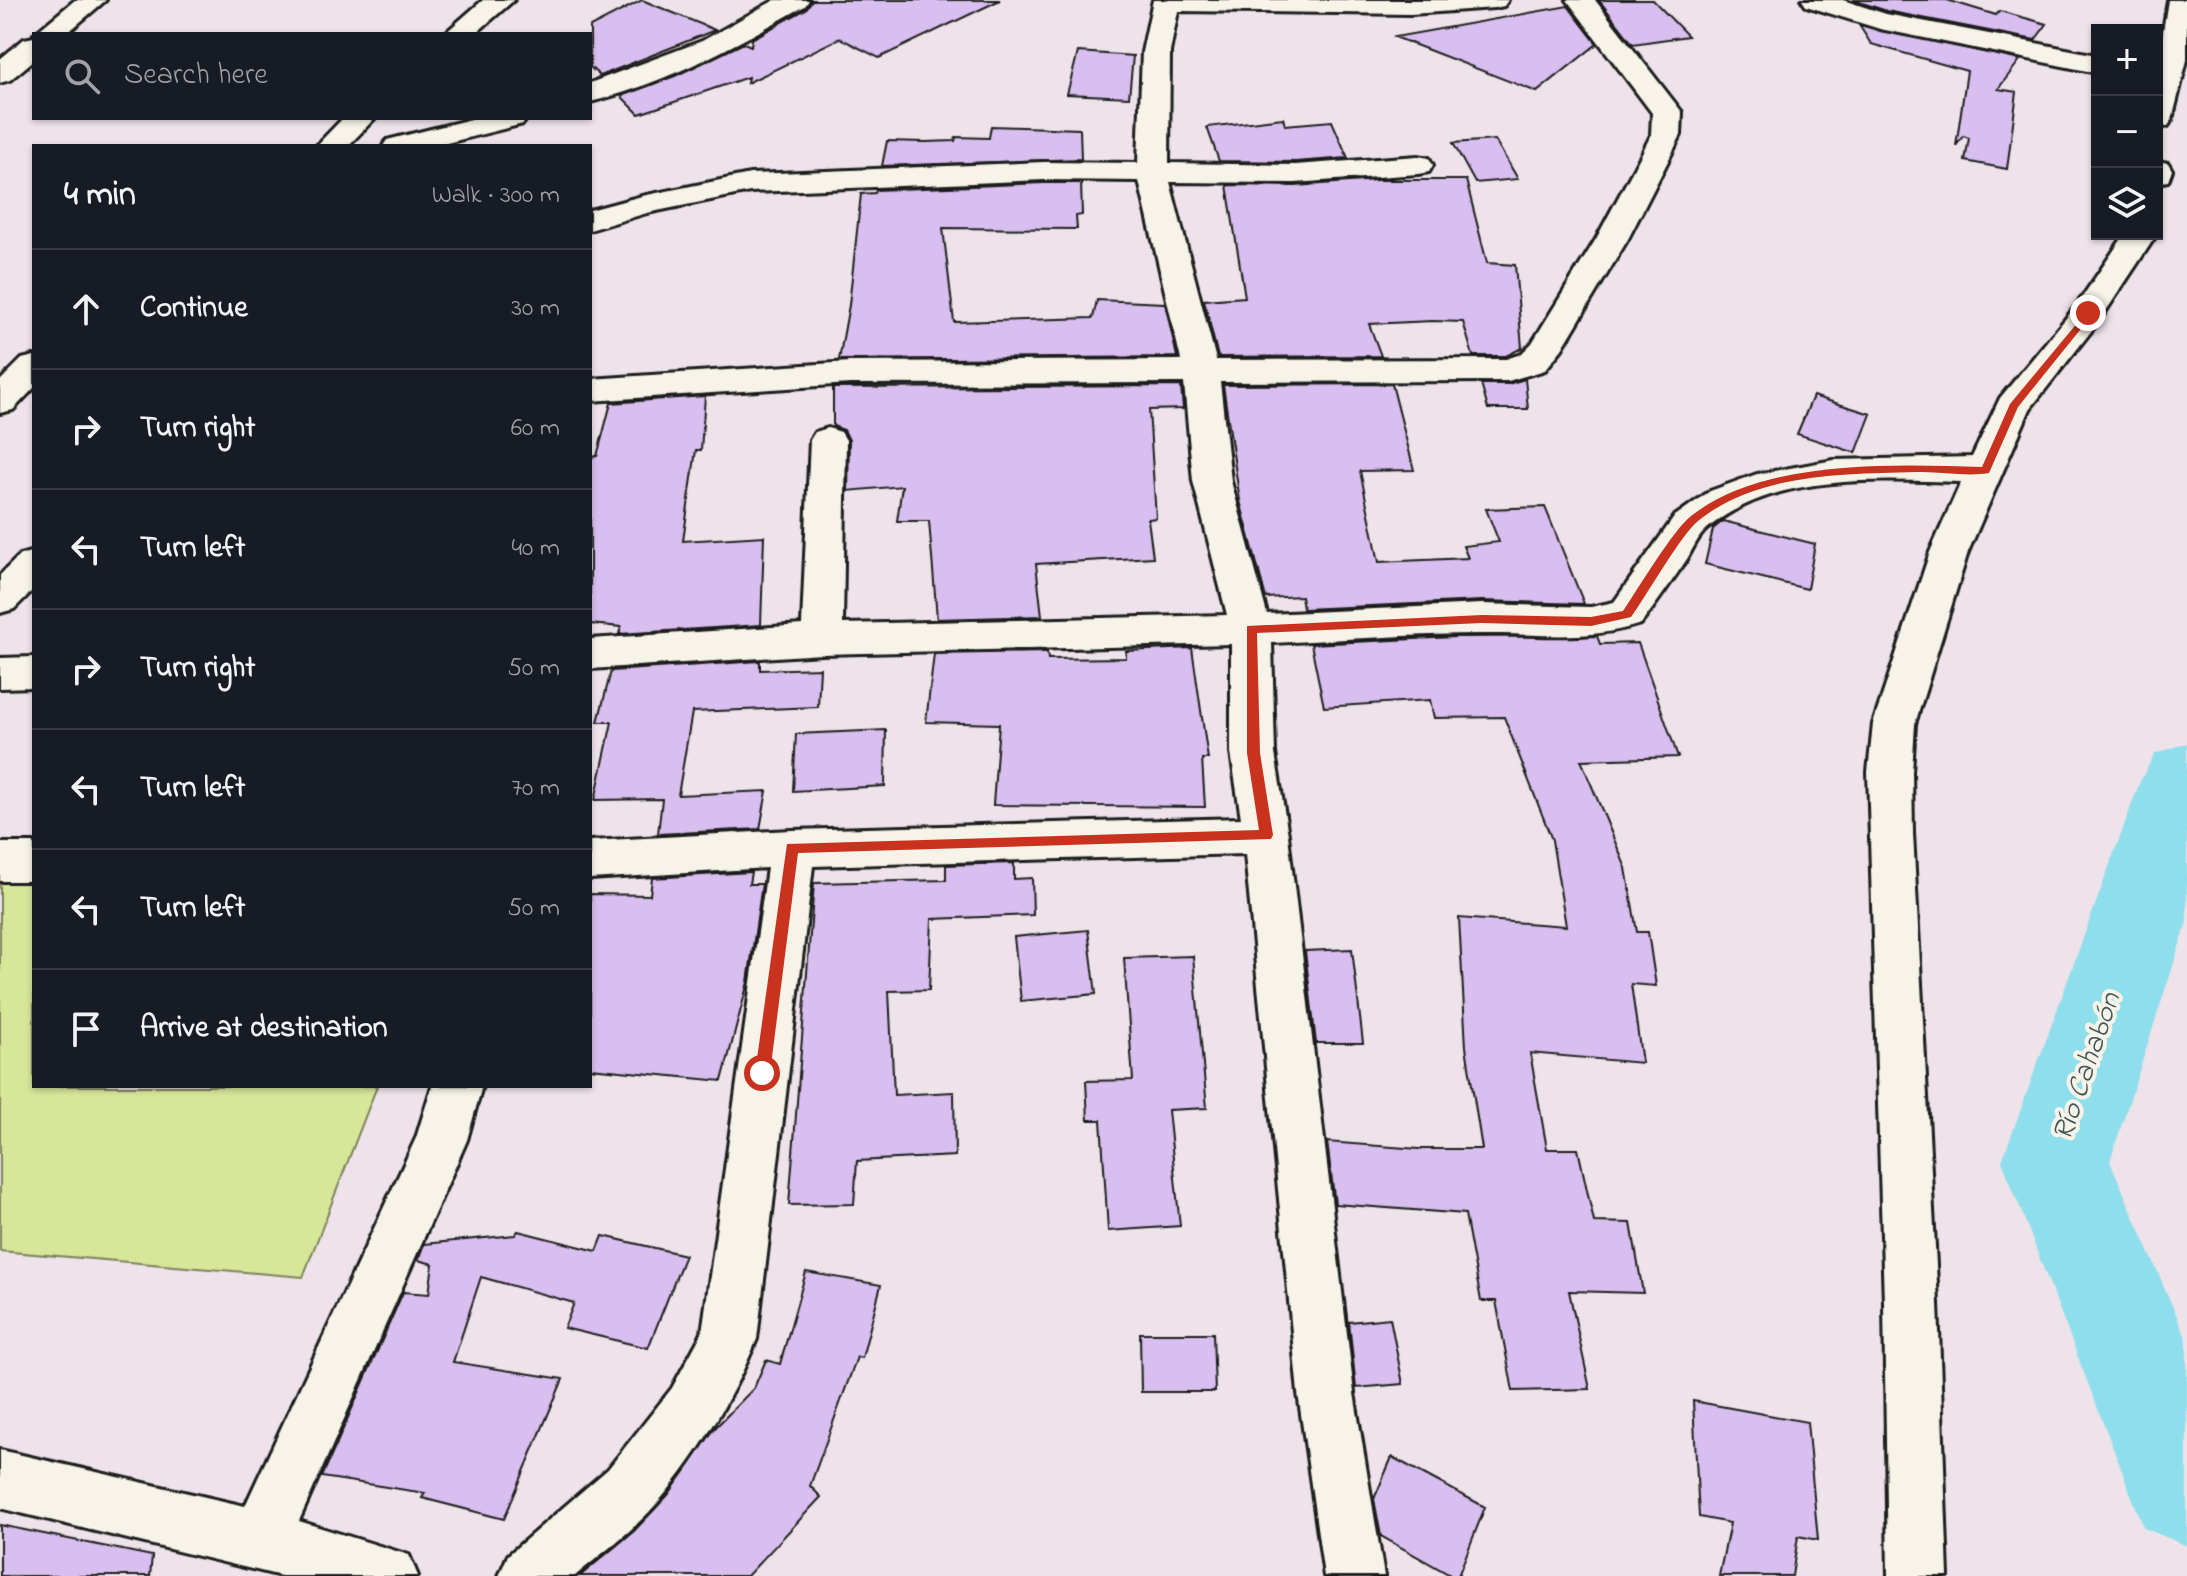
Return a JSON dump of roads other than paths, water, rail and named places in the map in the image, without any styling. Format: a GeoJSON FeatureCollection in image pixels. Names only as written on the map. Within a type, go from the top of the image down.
{"type":"FeatureCollection","features":[{"type":"Feature","properties":{"kind":"street"},"geometry":{"type":"LineString","coordinates":[[51,32],[92,0]]}},
{"type":"Feature","properties":{"kind":"street"},"geometry":{"type":"LineString","coordinates":[[460,32],[500,0]]}},
{"type":"Feature","properties":{"kind":"street"},"geometry":{"type":"LineString","coordinates":[[592,92],[648,74],[712,47],[795,0]]}},
{"type":"Feature","properties":{"kind":"street"},"geometry":{"type":"LineString","coordinates":[[1354,1576],[1326,1393],[1266,835],[1253,753],[1251,629],[1212,481],[1201,372],[1153,175],[1156,52],[1167,2],[1411,6],[1494,0]]}},
{"type":"Feature","properties":{"kind":"street"},"geometry":{"type":"LineString","coordinates":[[592,390],[850,373],[1508,370],[1533,362],[1545,349],[1612,239],[1666,135],[1667,112],[1581,0]]}},
{"type":"Feature","properties":{"kind":"street"},"geometry":{"type":"LineString","coordinates":[[1816,0],[1880,21],[2091,63]]}},
{"type":"Feature","properties":{"kind":"street"},"geometry":{"type":"LineString","coordinates":[[2161,96],[2182,0]]}},
{"type":"Feature","properties":{"kind":"street"},"geometry":{"type":"LineString","coordinates":[[0,74],[32,47]]}},
{"type":"Feature","properties":{"kind":"street"},"geometry":{"type":"LineString","coordinates":[[333,144],[358,120]]}},
{"type":"Feature","properties":{"kind":"street"},"geometry":{"type":"LineString","coordinates":[[406,144],[504,120]]}},
{"type":"Feature","properties":{"kind":"street"},"geometry":{"type":"LineString","coordinates":[[592,219],[642,205],[750,183],[1044,171],[1153,175],[1295,174],[1418,165]]}},
{"type":"Feature","properties":{"kind":"street"},"geometry":{"type":"LineString","coordinates":[[1918,1576],[1890,772],[1894,724],[1949,552],[2013,406],[2088,313],[2137,240]]}},
{"type":"Feature","properties":{"kind":"street"},"geometry":{"type":"LineString","coordinates":[[0,402],[32,369]]}},
{"type":"Feature","properties":{"kind":"street"},"geometry":{"type":"LineString","coordinates":[[822,639],[828,440]]}},
{"type":"Feature","properties":{"kind":"street"},"geometry":{"type":"LineString","coordinates":[[592,654],[822,639],[1251,629],[1482,619],[1591,622],[1627,614],[1692,520],[1737,492],[1784,478],[1918,468],[1986,470]]}},
{"type":"Feature","properties":{"kind":"street"},"geometry":{"type":"LineString","coordinates":[[0,599],[32,567]]}},
{"type":"Feature","properties":{"kind":"street"},"geometry":{"type":"LineString","coordinates":[[0,673],[32,672]]}},
{"type":"Feature","properties":{"kind":"street"},"geometry":{"type":"LineString","coordinates":[[592,860],[792,848],[1266,835]]}},
{"type":"Feature","properties":{"kind":"street"},"geometry":{"type":"LineString","coordinates":[[529,1576],[629,1490],[692,1408],[729,1339],[792,848]]}},
{"type":"Feature","properties":{"kind":"street"},"geometry":{"type":"LineString","coordinates":[[0,862],[32,862]]}},
{"type":"Feature","properties":{"kind":"street"},"geometry":{"type":"LineString","coordinates":[[260,1540],[441,1140],[456,1088]]}},
{"type":"Feature","properties":{"kind":"street"},"geometry":{"type":"LineString","coordinates":[[0,1479],[260,1540],[388,1576]]}},
{"type":"Feature","properties":{"kind":"waterway","name":"Río Cahabón"},"geometry":{"type":"LineString","coordinates":[[2187,779],[2056,1161],[2187,1485]]}}]}
